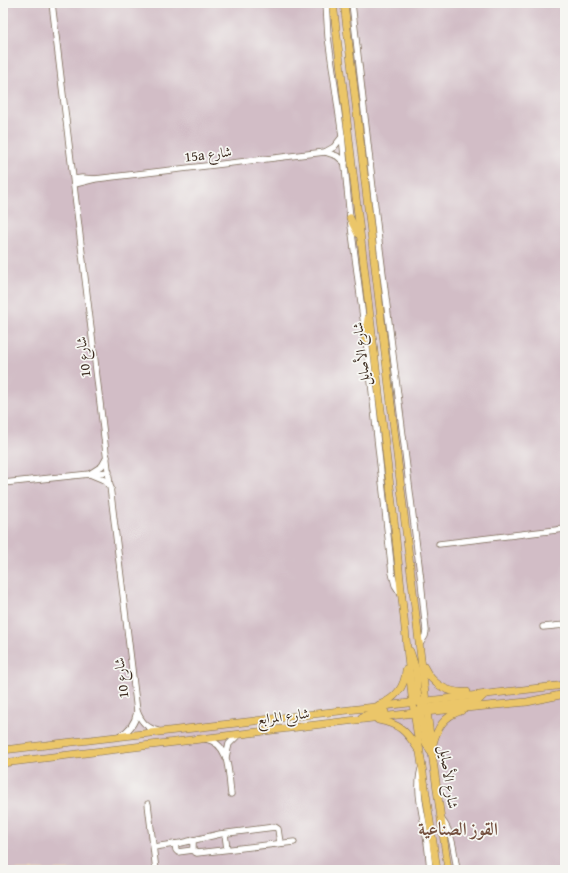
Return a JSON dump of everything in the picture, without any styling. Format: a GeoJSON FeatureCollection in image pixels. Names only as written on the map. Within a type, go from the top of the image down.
{"type":"FeatureCollection","features":[{"type":"Feature","properties":{"kind":"main road","name":"شارع الأصايل"},"geometry":{"type":"LineString","coordinates":[[333,3],[402,596],[406,646],[420,708],[432,751],[448,870]]}},
{"type":"Feature","properties":{"kind":"main road","name":"شارع الأصايل"},"geometry":{"type":"LineString","coordinates":[[344,3],[422,662],[419,750],[437,870]]}},
{"type":"Feature","properties":{"kind":"main road"},"geometry":{"type":"LineString","coordinates":[[350,218],[360,239]]}},
{"type":"Feature","properties":{"kind":"main road"},"geometry":{"type":"LineString","coordinates":[[365,339],[369,313]]}},
{"type":"Feature","properties":{"kind":"main road"},"geometry":{"type":"LineString","coordinates":[[372,708],[389,700],[401,688],[406,675],[406,646]]}},
{"type":"Feature","properties":{"kind":"main road"},"geometry":{"type":"LineString","coordinates":[[422,662],[430,677],[444,689],[456,692],[475,692],[485,694]]}},
{"type":"Feature","properties":{"kind":"main road","name":"شارع المرابع"},"geometry":{"type":"LineString","coordinates":[[3,763],[372,719],[485,694],[565,684]]}},
{"type":"Feature","properties":{"kind":"main road","name":"شارع المرابع"},"geometry":{"type":"LineString","coordinates":[[3,750],[372,708],[470,708],[527,702],[565,694]]}},
{"type":"Feature","properties":{"kind":"main road"},"geometry":{"type":"LineString","coordinates":[[357,720],[368,714],[420,708]]}},
{"type":"Feature","properties":{"kind":"main road"},"geometry":{"type":"LineString","coordinates":[[432,751],[437,731],[444,721],[454,714],[470,708]]}},
{"type":"Feature","properties":{"kind":"main road"},"geometry":{"type":"LineString","coordinates":[[372,719],[390,722],[402,728],[419,750]]}},
{"type":"Feature","properties":{"kind":"street","name":"شارع 10"},"geometry":{"type":"LineString","coordinates":[[52,3],[137,708],[140,718],[144,723],[152,729],[161,731]]}},
{"type":"Feature","properties":{"kind":"street"},"geometry":{"type":"LineString","coordinates":[[326,3],[328,37],[342,136],[350,218],[393,577],[395,585],[402,596]]}},
{"type":"Feature","properties":{"kind":"street"},"geometry":{"type":"LineString","coordinates":[[352,3],[379,242],[421,581],[426,631],[420,644]]}},
{"type":"Feature","properties":{"kind":"street"},"geometry":{"type":"LineString","coordinates":[[325,152],[336,145],[342,136]]}},
{"type":"Feature","properties":{"kind":"street","name":"15a شارع"},"geometry":{"type":"LineString","coordinates":[[74,181],[82,178],[95,179],[325,152]]}},
{"type":"Feature","properties":{"kind":"street"},"geometry":{"type":"LineString","coordinates":[[325,152],[337,156],[345,163]]}},
{"type":"Feature","properties":{"kind":"street"},"geometry":{"type":"LineString","coordinates":[[88,474],[102,466],[107,457]]}},
{"type":"Feature","properties":{"kind":"street"},"geometry":{"type":"LineString","coordinates":[[3,483],[109,472]]}},
{"type":"Feature","properties":{"kind":"street"},"geometry":{"type":"LineString","coordinates":[[88,474],[101,478],[111,488]]}},
{"type":"Feature","properties":{"kind":"street"},"geometry":{"type":"LineString","coordinates":[[439,544],[565,529]]}},
{"type":"Feature","properties":{"kind":"street"},"geometry":{"type":"LineString","coordinates":[[543,627],[565,625]]}},
{"type":"Feature","properties":{"kind":"street","name":"شارع 10"},"geometry":{"type":"LineString","coordinates":[[118,736],[127,732],[132,726],[137,708]]}},
{"type":"Feature","properties":{"kind":"street"},"geometry":{"type":"LineString","coordinates":[[231,794],[226,757],[229,744],[238,735]]}},
{"type":"Feature","properties":{"kind":"street"},"geometry":{"type":"LineString","coordinates":[[204,739],[219,745],[226,757]]}},
{"type":"Feature","properties":{"kind":"street"},"geometry":{"type":"LineString","coordinates":[[421,766],[419,791],[427,838],[430,870]]}},
{"type":"Feature","properties":{"kind":"street"},"geometry":{"type":"LineString","coordinates":[[148,804],[156,870]]}},
{"type":"Feature","properties":{"kind":"street"},"geometry":{"type":"LineString","coordinates":[[442,820],[451,836],[457,870]]}},
{"type":"Feature","properties":{"kind":"street"},"geometry":{"type":"LineString","coordinates":[[154,847],[225,834],[276,827],[278,829],[280,843]]}},
{"type":"Feature","properties":{"kind":"street"},"geometry":{"type":"LineString","coordinates":[[225,834],[227,850]]}},
{"type":"Feature","properties":{"kind":"street"},"geometry":{"type":"LineString","coordinates":[[193,840],[193,850]]}},
{"type":"Feature","properties":{"kind":"street"},"geometry":{"type":"LineString","coordinates":[[175,844],[178,852],[193,850],[197,853],[294,842]]}},
{"type":"Feature","properties":{"kind":"shaded area"},"geometry":{"type":"Polygon","coordinates":[[[3,3],[565,3],[565,870],[3,870],[3,3]]]}},
{"type":"Feature","properties":{"kind":"district","name":"القوز الصناعية"},"geometry":{"type":"Point","coordinates":[458,828]}}]}
